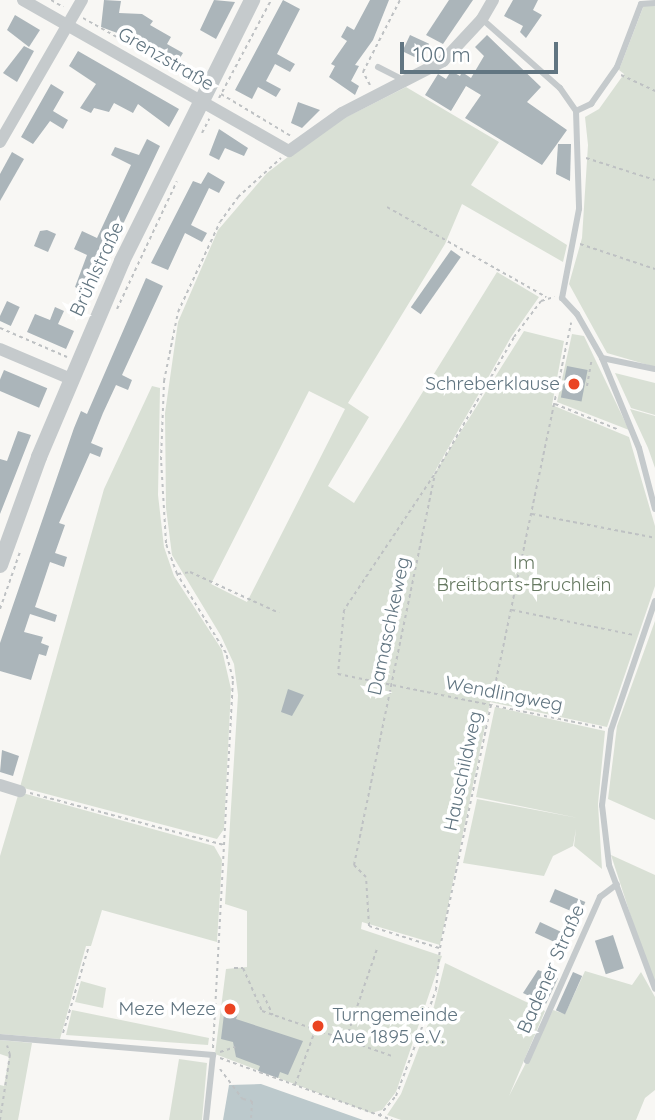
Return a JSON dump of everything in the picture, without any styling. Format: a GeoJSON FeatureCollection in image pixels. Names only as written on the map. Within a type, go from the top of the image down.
{"type":"FeatureCollection","features":[{"type":"Feature","properties":{"kind":"street","name":"Grenzstraße"},"geometry":{"type":"LineString","coordinates":[[23,0],[211,98],[289,151]]}},
{"type":"Feature","properties":{"kind":"street"},"geometry":{"type":"LineString","coordinates":[[0,142],[82,0]]}},
{"type":"Feature","properties":{"kind":"street","name":"Brühlstraße"},"geometry":{"type":"LineString","coordinates":[[0,565],[78,361],[211,98],[252,0]]}},
{"type":"Feature","properties":{"kind":"street"},"geometry":{"type":"LineString","coordinates":[[289,151],[375,96],[443,61],[482,19],[493,0]]}},
{"type":"Feature","properties":{"kind":"street"},"geometry":{"type":"LineString","coordinates":[[0,349],[71,379]]}},
{"type":"Feature","properties":{"kind":"street"},"geometry":{"type":"LineString","coordinates":[[0,785],[20,791]]}},
{"type":"Feature","properties":{"kind":"lane"},"geometry":{"type":"LineString","coordinates":[[576,111],[591,104],[614,71],[641,4],[655,4]]}},
{"type":"Feature","properties":{"kind":"lane"},"geometry":{"type":"LineString","coordinates":[[482,19],[560,88],[576,111],[581,158],[574,243],[562,298],[578,314],[602,358],[639,448],[655,509]]}},
{"type":"Feature","properties":{"kind":"lane"},"geometry":{"type":"LineString","coordinates":[[377,67],[405,81]]}},
{"type":"Feature","properties":{"kind":"lane"},"geometry":{"type":"LineString","coordinates":[[602,358],[655,369]]}},
{"type":"Feature","properties":{"kind":"lane"},"geometry":{"type":"LineString","coordinates":[[655,601],[611,730],[602,805],[606,851],[655,989]]}},
{"type":"Feature","properties":{"kind":"lane","name":"Badener Straße"},"geometry":{"type":"LineString","coordinates":[[527,1061],[600,897],[617,884]]}},
{"type":"Feature","properties":{"kind":"lane"},"geometry":{"type":"LineString","coordinates":[[2,1037],[212,1055],[206,1120]]}},
{"type":"Feature","properties":{"kind":"path"},"geometry":{"type":"LineString","coordinates":[[51,0],[211,98],[301,142]]}},
{"type":"Feature","properties":{"kind":"path"},"geometry":{"type":"LineString","coordinates":[[201,134],[211,98],[271,0]]}},
{"type":"Feature","properties":{"kind":"path"},"geometry":{"type":"LineString","coordinates":[[375,96],[363,72],[400,0]]}},
{"type":"Feature","properties":{"kind":"path"},"geometry":{"type":"LineString","coordinates":[[614,71],[655,91]]}},
{"type":"Feature","properties":{"kind":"path"},"geometry":{"type":"LineString","coordinates":[[212,1055],[233,679],[216,633],[177,574],[166,543],[161,460],[164,381],[178,312],[220,222],[238,197],[289,151]]}},
{"type":"Feature","properties":{"kind":"path"},"geometry":{"type":"LineString","coordinates":[[581,158],[655,180]]}},
{"type":"Feature","properties":{"kind":"path"},"geometry":{"type":"LineString","coordinates":[[113,317],[183,170]]}},
{"type":"Feature","properties":{"kind":"path"},"geometry":{"type":"LineString","coordinates":[[387,207],[547,297],[562,298]]}},
{"type":"Feature","properties":{"kind":"path"},"geometry":{"type":"LineString","coordinates":[[574,243],[655,269]]}},
{"type":"Feature","properties":{"kind":"path","name":"Damaschkeweg"},"geometry":{"type":"LineString","coordinates":[[440,948],[369,926],[366,877],[354,864],[435,474],[514,337],[547,297]]}},
{"type":"Feature","properties":{"kind":"path","name":"Hauschildweg"},"geometry":{"type":"LineString","coordinates":[[379,1116],[396,1096],[428,1016],[441,964],[440,948],[554,403],[572,320],[578,314]]}},
{"type":"Feature","properties":{"kind":"path"},"geometry":{"type":"LineString","coordinates":[[0,328],[78,361]]}},
{"type":"Feature","properties":{"kind":"path"},"geometry":{"type":"LineString","coordinates":[[587,386],[597,349]]}},
{"type":"Feature","properties":{"kind":"path"},"geometry":{"type":"LineString","coordinates":[[554,403],[617,429]]}},
{"type":"Feature","properties":{"kind":"path","name":"Wendlingweg"},"geometry":{"type":"LineString","coordinates":[[435,474],[344,610],[338,674],[611,730]]}},
{"type":"Feature","properties":{"kind":"path"},"geometry":{"type":"LineString","coordinates":[[531,513],[655,538]]}},
{"type":"Feature","properties":{"kind":"path"},"geometry":{"type":"LineString","coordinates":[[0,609],[23,543]]}},
{"type":"Feature","properties":{"kind":"path"},"geometry":{"type":"LineString","coordinates":[[177,574],[190,572],[279,612]]}},
{"type":"Feature","properties":{"kind":"path"},"geometry":{"type":"LineString","coordinates":[[511,610],[643,637]]}},
{"type":"Feature","properties":{"kind":"path"},"geometry":{"type":"LineString","coordinates":[[20,791],[225,845]]}},
{"type":"Feature","properties":{"kind":"path"},"geometry":{"type":"LineString","coordinates":[[61,1041],[88,949]]}},
{"type":"Feature","properties":{"kind":"path"},"geometry":{"type":"LineString","coordinates":[[346,1040],[377,949]]}},
{"type":"Feature","properties":{"kind":"path"},"geometry":{"type":"LineString","coordinates":[[234,968],[243,968],[262,1011],[392,1056]]}},
{"type":"Feature","properties":{"kind":"path"},"geometry":{"type":"LineString","coordinates":[[263,994],[273,1015]]}},
{"type":"Feature","properties":{"kind":"path"},"geometry":{"type":"LineString","coordinates":[[295,1086],[315,1030]]}},
{"type":"Feature","properties":{"kind":"path"},"geometry":{"type":"LineString","coordinates":[[0,1120],[10,1055],[2,1037]]}},
{"type":"Feature","properties":{"kind":"path"},"geometry":{"type":"LineString","coordinates":[[212,1055],[235,1047]]}},
{"type":"Feature","properties":{"kind":"path"},"geometry":{"type":"LineString","coordinates":[[212,1055],[392,1120]]}},
{"type":"Feature","properties":{"kind":"path"},"geometry":{"type":"LineString","coordinates":[[221,1069],[243,1099],[252,1101],[251,1120]]}},
{"type":"Feature","properties":{"kind":"green space"},"geometry":{"type":"Polygon","coordinates":[[[644,5],[655,6],[655,367],[607,353],[569,284],[582,238],[588,145],[585,117],[599,109],[624,74],[619,70],[644,5]]]}},
{"type":"Feature","properties":{"kind":"green space","name":"Im Breitbarts-Bruchlein"},"geometry":{"type":"Polygon","coordinates":[[[406,87],[499,142],[471,185],[567,245],[563,262],[462,204],[445,244],[348,403],[369,417],[328,486],[354,503],[497,272],[539,297],[511,337],[429,482],[524,331],[564,341],[552,405],[629,437],[655,526],[655,586],[607,727],[490,702],[440,945],[362,922],[361,929],[442,956],[396,1092],[382,1110],[371,1113],[215,1054],[226,969],[247,967],[247,911],[225,904],[238,695],[234,664],[221,636],[172,555],[166,508],[165,413],[178,322],[218,230],[267,173],[327,127],[406,87]],[[309,391],[211,584],[247,602],[345,409],[309,391]]]}},
{"type":"Feature","properties":{"kind":"green space"},"geometry":{"type":"Polygon","coordinates":[[[572,334],[584,336],[629,430],[557,402],[572,334]]]}},
{"type":"Feature","properties":{"kind":"green space"},"geometry":{"type":"Polygon","coordinates":[[[615,373],[655,383],[655,415],[631,408],[615,373]]]}},
{"type":"Feature","properties":{"kind":"green space"},"geometry":{"type":"Polygon","coordinates":[[[152,386],[160,388],[158,495],[164,547],[174,576],[222,650],[231,689],[224,829],[217,839],[20,787],[104,489],[152,386]]]}},
{"type":"Feature","properties":{"kind":"green space"},"geometry":{"type":"Polygon","coordinates":[[[630,409],[655,416],[655,468],[648,448],[630,409]]]}},
{"type":"Feature","properties":{"kind":"green space"},"geometry":{"type":"Polygon","coordinates":[[[655,621],[655,820],[608,799],[617,726],[655,621]]]}},
{"type":"Feature","properties":{"kind":"green space"},"geometry":{"type":"Polygon","coordinates":[[[495,707],[605,731],[598,804],[602,869],[574,846],[576,829],[573,846],[553,856],[544,876],[463,863],[477,799],[578,818],[476,797],[495,707]]]}},
{"type":"Feature","properties":{"kind":"green space"},"geometry":{"type":"Polygon","coordinates":[[[19,792],[214,846],[222,860],[217,942],[102,910],[91,946],[86,946],[60,1039],[0,1034],[0,856],[19,792]]]}},
{"type":"Feature","properties":{"kind":"green space"},"geometry":{"type":"Polygon","coordinates":[[[611,855],[655,875],[655,982],[647,966],[611,855]]]}},
{"type":"Feature","properties":{"kind":"green space"},"geometry":{"type":"Polygon","coordinates":[[[445,963],[545,1011],[509,1096],[553,1010],[565,1014],[585,971],[632,985],[641,972],[655,997],[655,1090],[645,1098],[636,1120],[401,1120],[387,1115],[401,1094],[432,1014],[445,963]]]}},
{"type":"Feature","properties":{"kind":"green space"},"geometry":{"type":"Polygon","coordinates":[[[81,981],[106,988],[103,1008],[75,1002],[81,981]]]}},
{"type":"Feature","properties":{"kind":"green space"},"geometry":{"type":"Polygon","coordinates":[[[72,1010],[209,1038],[208,1045],[66,1035],[72,1010]]]}},
{"type":"Feature","properties":{"kind":"green space"},"geometry":{"type":"Polygon","coordinates":[[[0,1040],[32,1043],[18,1120],[0,1120],[0,1085],[4,1086],[9,1057],[0,1054],[0,1040]]]}},
{"type":"Feature","properties":{"kind":"green space"},"geometry":{"type":"Polygon","coordinates":[[[179,1059],[207,1063],[202,1120],[169,1120],[179,1059]]]}},
{"type":"Feature","properties":{"kind":"shaded area"},"geometry":{"type":"Polygon","coordinates":[[[261,1084],[363,1120],[223,1120],[229,1085],[261,1084]]]}},
{"type":"Feature","properties":{"kind":"building"},"geometry":{"type":"Polygon","coordinates":[[[104,0],[121,1],[119,13],[142,14],[153,21],[150,25],[171,37],[167,44],[183,53],[175,66],[131,38],[101,27],[104,0]]]}},
{"type":"Feature","properties":{"kind":"building"},"geometry":{"type":"Polygon","coordinates":[[[214,0],[235,2],[216,39],[200,30],[214,0]]]}},
{"type":"Feature","properties":{"kind":"building"},"geometry":{"type":"Polygon","coordinates":[[[283,0],[300,9],[277,54],[295,64],[290,72],[275,64],[266,81],[281,89],[276,97],[258,87],[252,99],[235,90],[283,0]]]}},
{"type":"Feature","properties":{"kind":"building"},"geometry":{"type":"Polygon","coordinates":[[[370,0],[389,0],[373,40],[355,65],[359,66],[351,81],[359,86],[355,95],[329,77],[335,66],[331,64],[347,41],[341,37],[347,26],[354,30],[370,0]]]}},
{"type":"Feature","properties":{"kind":"building"},"geometry":{"type":"Polygon","coordinates":[[[449,0],[473,0],[443,44],[426,35],[449,0]]]}},
{"type":"Feature","properties":{"kind":"building"},"geometry":{"type":"Polygon","coordinates":[[[513,0],[538,0],[533,10],[542,15],[526,38],[520,32],[523,26],[504,16],[513,0]]]}},
{"type":"Feature","properties":{"kind":"building"},"geometry":{"type":"Polygon","coordinates":[[[15,15],[40,30],[29,47],[7,30],[15,15]]]}},
{"type":"Feature","properties":{"kind":"building"},"geometry":{"type":"Polygon","coordinates":[[[410,35],[429,44],[421,60],[402,51],[410,35]]]}},
{"type":"Feature","properties":{"kind":"building"},"geometry":{"type":"Polygon","coordinates":[[[487,35],[541,87],[527,102],[567,130],[542,165],[465,118],[481,95],[466,86],[451,111],[425,95],[438,74],[446,79],[451,71],[460,76],[462,72],[471,78],[484,56],[475,47],[487,35]]]}},
{"type":"Feature","properties":{"kind":"building"},"geometry":{"type":"Polygon","coordinates":[[[24,46],[34,51],[17,82],[3,73],[24,46]]]}},
{"type":"Feature","properties":{"kind":"building"},"geometry":{"type":"Polygon","coordinates":[[[78,51],[179,109],[169,127],[138,104],[133,113],[114,103],[109,112],[94,108],[91,113],[80,108],[96,84],[69,66],[78,51]]]}},
{"type":"Feature","properties":{"kind":"building"},"geometry":{"type":"Polygon","coordinates":[[[51,84],[64,92],[53,111],[68,120],[63,129],[50,121],[33,144],[21,137],[51,84]]]}},
{"type":"Feature","properties":{"kind":"building"},"geometry":{"type":"Polygon","coordinates":[[[298,102],[320,110],[302,128],[291,123],[298,102]]]}},
{"type":"Feature","properties":{"kind":"building"},"geometry":{"type":"Polygon","coordinates":[[[219,129],[248,148],[244,156],[225,148],[219,160],[209,155],[219,129]]]}},
{"type":"Feature","properties":{"kind":"building"},"geometry":{"type":"Polygon","coordinates":[[[147,139],[160,146],[90,294],[75,287],[87,255],[74,249],[82,231],[97,238],[131,165],[111,155],[115,147],[139,155],[147,139]]]}},
{"type":"Feature","properties":{"kind":"building"},"geometry":{"type":"Polygon","coordinates":[[[558,144],[571,144],[570,181],[556,174],[558,144]]]}},
{"type":"Feature","properties":{"kind":"building"},"geometry":{"type":"Polygon","coordinates":[[[12,152],[24,159],[0,201],[0,174],[12,152]]]}},
{"type":"Feature","properties":{"kind":"building"},"geometry":{"type":"Polygon","coordinates":[[[208,172],[225,182],[219,193],[209,188],[191,225],[207,233],[202,242],[185,233],[168,270],[151,263],[193,181],[201,184],[208,172]]]}},
{"type":"Feature","properties":{"kind":"building"},"geometry":{"type":"Polygon","coordinates":[[[47,230],[56,234],[48,252],[34,246],[40,231],[47,230]]]}},
{"type":"Feature","properties":{"kind":"building"},"geometry":{"type":"Polygon","coordinates":[[[451,250],[461,257],[421,314],[411,307],[451,250]]]}},
{"type":"Feature","properties":{"kind":"building"},"geometry":{"type":"Polygon","coordinates":[[[146,278],[163,286],[122,375],[132,380],[128,390],[116,385],[103,413],[91,443],[103,448],[100,457],[90,453],[59,523],[65,525],[55,553],[67,557],[64,567],[50,562],[35,607],[57,615],[55,622],[30,614],[24,632],[43,637],[41,643],[49,646],[46,656],[39,654],[31,680],[0,671],[0,643],[74,428],[81,411],[87,414],[146,278]]]}},
{"type":"Feature","properties":{"kind":"building"},"geometry":{"type":"Polygon","coordinates":[[[7,301],[20,307],[11,326],[0,321],[7,301]]]}},
{"type":"Feature","properties":{"kind":"building"},"geometry":{"type":"Polygon","coordinates":[[[55,307],[64,311],[58,324],[74,331],[66,349],[27,332],[35,314],[50,320],[55,307]]]}},
{"type":"Feature","properties":{"kind":"building","name":"Schreberklause"},"geometry":{"type":"Polygon","coordinates":[[[567,366],[588,370],[582,401],[561,397],[567,366]]]}},
{"type":"Feature","properties":{"kind":"building"},"geometry":{"type":"Polygon","coordinates":[[[4,370],[47,388],[39,408],[0,391],[0,379],[4,370]]]}},
{"type":"Feature","properties":{"kind":"building"},"geometry":{"type":"Polygon","coordinates":[[[18,431],[31,435],[0,514],[0,459],[7,461],[18,431]]]}},
{"type":"Feature","properties":{"kind":"building"},"geometry":{"type":"Polygon","coordinates":[[[288,689],[304,695],[292,716],[281,712],[288,689]]]}},
{"type":"Feature","properties":{"kind":"building"},"geometry":{"type":"Polygon","coordinates":[[[2,750],[19,756],[13,776],[0,772],[2,750]]]}},
{"type":"Feature","properties":{"kind":"building"},"geometry":{"type":"Polygon","coordinates":[[[555,889],[585,902],[580,915],[550,902],[555,889]]]}},
{"type":"Feature","properties":{"kind":"building"},"geometry":{"type":"Polygon","coordinates":[[[540,922],[570,936],[565,947],[535,933],[540,922]]]}},
{"type":"Feature","properties":{"kind":"building"},"geometry":{"type":"Polygon","coordinates":[[[613,935],[624,968],[606,974],[595,941],[613,935]]]}},
{"type":"Feature","properties":{"kind":"building"},"geometry":{"type":"Polygon","coordinates":[[[538,970],[558,978],[546,1004],[523,993],[538,970]]]}},
{"type":"Feature","properties":{"kind":"building"},"geometry":{"type":"Polygon","coordinates":[[[573,972],[582,976],[565,1014],[556,1010],[573,972]]]}},
{"type":"Feature","properties":{"kind":"building"},"geometry":{"type":"Polygon","coordinates":[[[225,1006],[239,1011],[236,1019],[303,1041],[288,1075],[280,1072],[278,1078],[258,1071],[260,1066],[236,1057],[233,1042],[221,1039],[225,1006]]]}},
{"type":"Feature","properties":{"kind":"place","name":"Schreberklause"},"geometry":{"type":"Point","coordinates":[574,384]}},
{"type":"Feature","properties":{"kind":"place","name":"Meze Meze"},"geometry":{"type":"Point","coordinates":[230,1009]}},
{"type":"Feature","properties":{"kind":"place","name":"Turngemeinde Aue 1895 e.V."},"geometry":{"type":"Point","coordinates":[318,1026]}}]}
